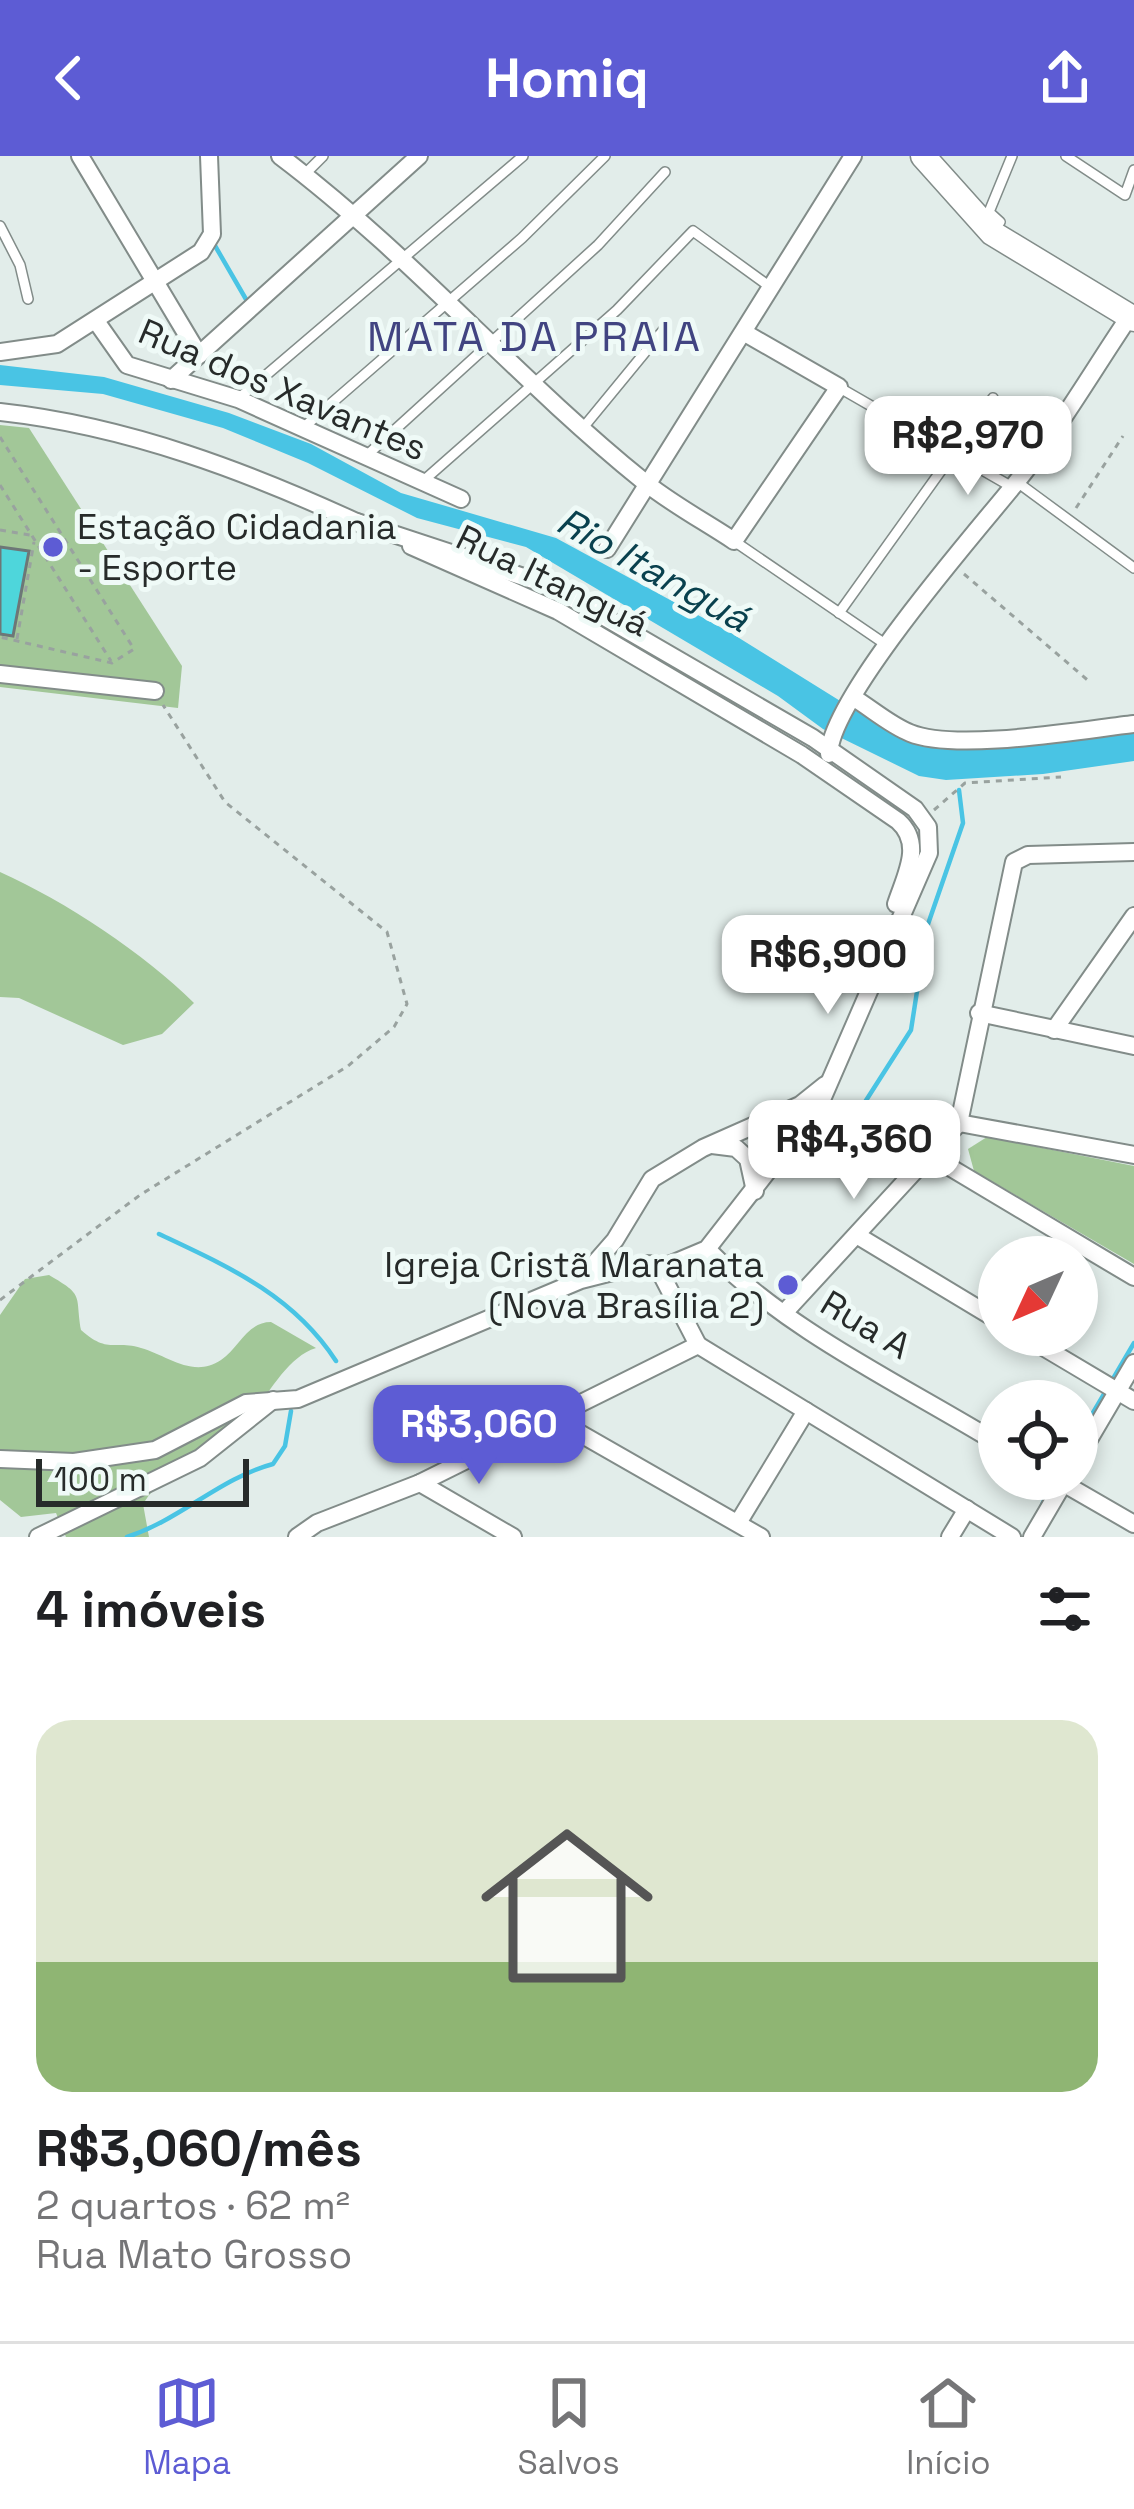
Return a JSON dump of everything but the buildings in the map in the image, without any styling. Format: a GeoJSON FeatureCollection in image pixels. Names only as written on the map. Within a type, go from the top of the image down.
{"type":"FeatureCollection","features":[{"type":"Feature","properties":{"kind":"street"},"geometry":{"type":"LineString","coordinates":[[80,156],[199,355]]}},
{"type":"Feature","properties":{"kind":"street"},"geometry":{"type":"LineString","coordinates":[[0,352],[42,349],[96,321],[201,253],[211,240],[209,156]]}},
{"type":"Feature","properties":{"kind":"street"},"geometry":{"type":"LineString","coordinates":[[280,156],[357,213],[488,345],[534,381],[582,429],[647,484],[734,541],[839,387],[745,333]]}},
{"type":"Feature","properties":{"kind":"street"},"geometry":{"type":"LineString","coordinates":[[171,380],[419,156]]}},
{"type":"Feature","properties":{"kind":"street"},"geometry":{"type":"LineString","coordinates":[[607,549],[853,156]]}},
{"type":"Feature","properties":{"kind":"street"},"geometry":{"type":"LineString","coordinates":[[833,774],[831,742],[888,646],[949,561],[1014,484],[1132,318],[992,233],[923,156]]}},
{"type":"Feature","properties":{"kind":"street","name":"Rua dos Xavantes"},"geometry":{"type":"LineString","coordinates":[[96,321],[127,365],[238,399],[461,499]]}},
{"type":"Feature","properties":{"kind":"street"},"geometry":{"type":"LineString","coordinates":[[0,412],[68,422],[166,446],[357,522]]}},
{"type":"Feature","properties":{"kind":"street","name":"Rua Itanguá"},"geometry":{"type":"LineString","coordinates":[[357,522],[551,586],[831,742],[925,820],[929,854],[813,1117],[707,1249]]}},
{"type":"Feature","properties":{"kind":"street","name":"Rua Itanguá"},"geometry":{"type":"LineString","coordinates":[[357,522],[544,604],[833,774],[904,824],[913,842],[874,974]]}},
{"type":"Feature","properties":{"kind":"street"},"geometry":{"type":"LineString","coordinates":[[0,674],[154,691]]}},
{"type":"Feature","properties":{"kind":"street"},"geometry":{"type":"LineString","coordinates":[[852,701],[926,737],[1032,736],[1134,724]]}},
{"type":"Feature","properties":{"kind":"street"},"geometry":{"type":"LineString","coordinates":[[784,1313],[958,1123],[1014,862],[1028,854],[1134,852]]}},
{"type":"Feature","properties":{"kind":"street"},"geometry":{"type":"LineString","coordinates":[[1054,1030],[1134,916]]}},
{"type":"Feature","properties":{"kind":"street"},"geometry":{"type":"LineString","coordinates":[[979,1013],[1134,1046]]}},
{"type":"Feature","properties":{"kind":"street"},"geometry":{"type":"LineString","coordinates":[[581,1280],[622,1229],[643,1188],[704,1148],[800,1105],[830,1080]]}},
{"type":"Feature","properties":{"kind":"street"},"geometry":{"type":"LineString","coordinates":[[958,1123],[1134,1155]]}},
{"type":"Feature","properties":{"kind":"street"},"geometry":{"type":"LineString","coordinates":[[704,1148],[728,1145],[742,1153],[755,1171],[754,1192]]}},
{"type":"Feature","properties":{"kind":"street"},"geometry":{"type":"LineString","coordinates":[[932,1156],[1134,1277]]}},
{"type":"Feature","properties":{"kind":"street"},"geometry":{"type":"LineString","coordinates":[[622,1229],[628,1249],[653,1263],[692,1348],[1012,1537]]}},
{"type":"Feature","properties":{"kind":"street"},"geometry":{"type":"LineString","coordinates":[[858,1236],[978,1308]]}},
{"type":"Feature","properties":{"kind":"street"},"geometry":{"type":"LineString","coordinates":[[0,1459],[74,1462],[137,1454],[193,1434],[246,1403],[308,1395],[581,1280],[653,1263],[675,1263],[707,1249]]}},
{"type":"Feature","properties":{"kind":"street","name":"Rua A"},"geometry":{"type":"LineString","coordinates":[[707,1249],[736,1279],[784,1313],[978,1431]]}},
{"type":"Feature","properties":{"kind":"street"},"geometry":{"type":"LineString","coordinates":[[297,1537],[317,1523],[420,1484],[692,1348]]}},
{"type":"Feature","properties":{"kind":"street"},"geometry":{"type":"LineString","coordinates":[[1058,1356],[1134,1401]]}},
{"type":"Feature","properties":{"kind":"street"},"geometry":{"type":"LineString","coordinates":[[1098,1424],[1134,1363]]}},
{"type":"Feature","properties":{"kind":"street"},"geometry":{"type":"LineString","coordinates":[[38,1537],[200,1458],[274,1399]]}},
{"type":"Feature","properties":{"kind":"street"},"geometry":{"type":"LineString","coordinates":[[738,1523],[806,1412]]}},
{"type":"Feature","properties":{"kind":"street"},"geometry":{"type":"LineString","coordinates":[[554,1418],[761,1537]]}},
{"type":"Feature","properties":{"kind":"street"},"geometry":{"type":"LineString","coordinates":[[420,1484],[513,1537]]}},
{"type":"Feature","properties":{"kind":"street"},"geometry":{"type":"LineString","coordinates":[[1032,1537],[1051,1500]]}},
{"type":"Feature","properties":{"kind":"street"},"geometry":{"type":"LineString","coordinates":[[1095,1500],[1134,1524]]}},
{"type":"Feature","properties":{"kind":"street"},"geometry":{"type":"LineString","coordinates":[[950,1537],[968,1509]]}},
{"type":"Feature","properties":{"kind":"lane"},"geometry":{"type":"LineString","coordinates":[[304,174],[323,156]]}},
{"type":"Feature","properties":{"kind":"lane"},"geometry":{"type":"LineString","coordinates":[[238,399],[523,156]]}},
{"type":"Feature","properties":{"kind":"lane"},"geometry":{"type":"LineString","coordinates":[[304,427],[522,238],[605,156]]}},
{"type":"Feature","properties":{"kind":"lane"},"geometry":{"type":"LineString","coordinates":[[992,233],[1000,222],[989,212],[1012,156]]}},
{"type":"Feature","properties":{"kind":"lane"},"geometry":{"type":"LineString","coordinates":[[1066,156],[1125,195],[1134,170]]}},
{"type":"Feature","properties":{"kind":"lane"},"geometry":{"type":"LineString","coordinates":[[365,457],[598,245],[664,172]]}},
{"type":"Feature","properties":{"kind":"lane"},"geometry":{"type":"LineString","coordinates":[[0,226],[20,265],[28,298]]}},
{"type":"Feature","properties":{"kind":"lane"},"geometry":{"type":"LineString","coordinates":[[419,484],[617,310],[693,231],[773,290]]}},
{"type":"Feature","properties":{"kind":"lane"},"geometry":{"type":"LineString","coordinates":[[582,429],[665,328]]}},
{"type":"Feature","properties":{"kind":"lane"},"geometry":{"type":"LineString","coordinates":[[839,387],[1014,484],[1134,568]]}},
{"type":"Feature","properties":{"kind":"lane"},"geometry":{"type":"LineString","coordinates":[[839,613],[949,452],[993,398]]}},
{"type":"Feature","properties":{"kind":"lane"},"geometry":{"type":"LineString","coordinates":[[734,541],[888,646]]}},
{"type":"Feature","properties":{"kind":"path"},"geometry":{"type":"LineString","coordinates":[[1068,519],[1123,436]]}},
{"type":"Feature","properties":{"kind":"path"},"geometry":{"type":"LineString","coordinates":[[0,437],[134,649],[112,663],[0,638]]}},
{"type":"Feature","properties":{"kind":"path"},"geometry":{"type":"LineString","coordinates":[[0,485],[112,663]]}},
{"type":"Feature","properties":{"kind":"path"},"geometry":{"type":"LineString","coordinates":[[0,530],[33,538]]}},
{"type":"Feature","properties":{"kind":"path"},"geometry":{"type":"LineString","coordinates":[[17,640],[33,538]]}},
{"type":"Feature","properties":{"kind":"path"},"geometry":{"type":"LineString","coordinates":[[949,561],[1091,683]]}},
{"type":"Feature","properties":{"kind":"path"},"geometry":{"type":"LineString","coordinates":[[0,1300],[140,1195],[348,1066],[394,1027],[407,1004],[387,932],[225,802],[154,691]]}},
{"type":"Feature","properties":{"kind":"path"},"geometry":{"type":"LineString","coordinates":[[925,820],[964,783],[1061,777]]}},
{"type":"Feature","properties":{"kind":"green space","name":"Estação Cidadania - Esporte"},"geometry":{"type":"Polygon","coordinates":[[[0,425],[29,428],[182,666],[178,708],[0,687],[0,425]]]}},
{"type":"Feature","properties":{"kind":"green space"},"geometry":{"type":"Polygon","coordinates":[[[0,872],[103,930],[194,1003],[162,1034],[123,1045],[19,998],[0,997],[0,872]]]}},
{"type":"Feature","properties":{"kind":"green space"},"geometry":{"type":"Polygon","coordinates":[[[987,1137],[1134,1166],[1134,1264],[1098,1243],[1098,1236],[1086,1236],[974,1171],[968,1149],[987,1137]]]}},
{"type":"Feature","properties":{"kind":"green space"},"geometry":{"type":"Polygon","coordinates":[[[49,1275],[76,1297],[81,1330],[105,1344],[141,1348],[200,1367],[221,1360],[249,1331],[271,1322],[316,1348],[288,1367],[239,1427],[154,1490],[143,1504],[149,1537],[66,1537],[56,1513],[21,1517],[0,1500],[0,1315],[25,1279],[49,1275]]]}},
{"type":"Feature","properties":{"kind":"water","name":"Rio Itanguá"},"geometry":{"type":"Polygon","coordinates":[[[0,365],[104,377],[229,413],[311,444],[401,493],[556,538],[731,633],[890,732],[1014,746],[1134,733],[1134,761],[1043,774],[946,780],[919,776],[823,729],[778,696],[526,547],[417,518],[308,463],[223,428],[103,394],[0,385],[0,365]]]}},
{"type":"Feature","properties":{"kind":"waterway"},"geometry":{"type":"LineString","coordinates":[[214,244],[247,301]]}},
{"type":"Feature","properties":{"kind":"waterway"},"geometry":{"type":"LineString","coordinates":[[801,1157],[858,1113],[911,1030],[927,927],[963,823],[959,790]]}},
{"type":"Feature","properties":{"kind":"waterway"},"geometry":{"type":"LineString","coordinates":[[159,1234],[258,1285],[300,1318],[336,1361]]}},
{"type":"Feature","properties":{"kind":"waterway"},"geometry":{"type":"LineString","coordinates":[[1098,1404],[1134,1343]]}},
{"type":"Feature","properties":{"kind":"waterway"},"geometry":{"type":"LineString","coordinates":[[127,1537],[273,1464],[285,1446],[291,1411]]}},
{"type":"Feature","properties":{"kind":"waterway"},"geometry":{"type":"LineString","coordinates":[[1042,1505],[1044,1500]]}},
{"type":"Feature","properties":{"kind":"place","name":"Estação Cidadania - Esporte"},"geometry":{"type":"Point","coordinates":[53,547]}},
{"type":"Feature","properties":{"kind":"place","name":"Igreja Cristã Maranata (Nova Brasília 2)"},"geometry":{"type":"Point","coordinates":[788,1285]}},
{"type":"Feature","properties":{"kind":"district","name":"MATA DA PRAIA"},"geometry":{"type":"Point","coordinates":[535,336]}}]}
